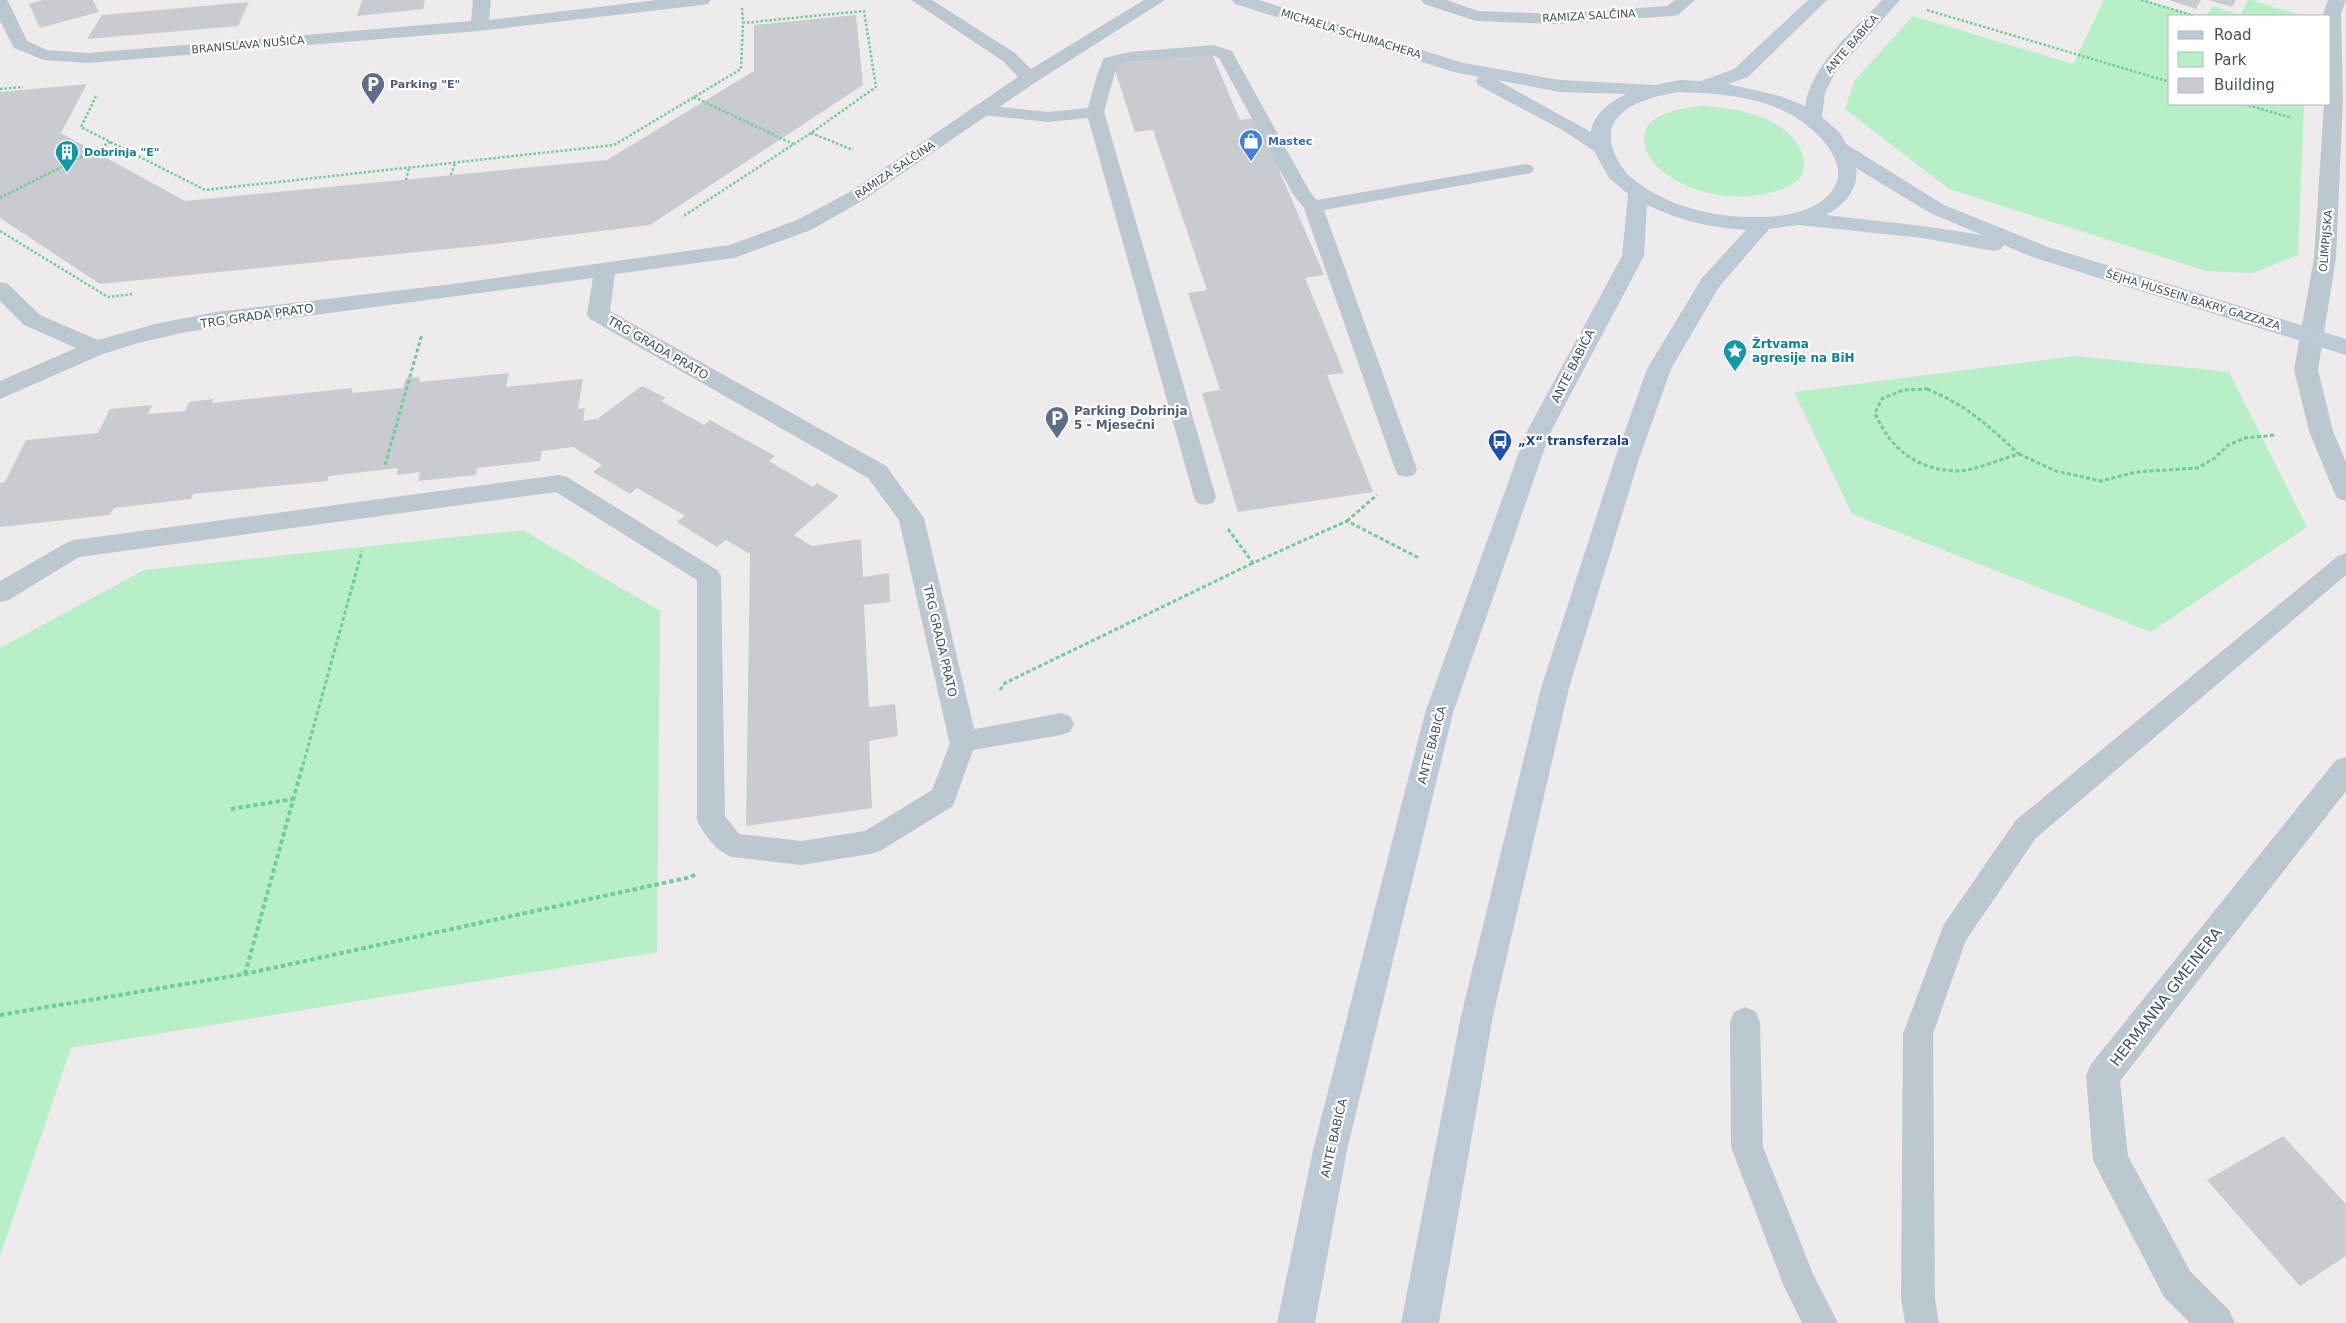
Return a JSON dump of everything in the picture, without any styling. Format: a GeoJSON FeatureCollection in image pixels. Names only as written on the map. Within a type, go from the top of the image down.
{"type":"FeatureCollection","features":[{"type":"Feature","properties":{"kind":"main road","name":"MICHAELA SCHUMACHERA"},"geometry":{"type":"LineString","coordinates":[[1241,0],[1461,68]]}},
{"type":"Feature","properties":{"kind":"main road"},"geometry":{"type":"LineString","coordinates":[[1706,86],[1741,72],[1818,0]]}},
{"type":"Feature","properties":{"kind":"main road","name":"ANTE BABIĆA"},"geometry":{"type":"LineString","coordinates":[[1812,120],[1816,93],[1828,71],[1891,0]]}},
{"type":"Feature","properties":{"kind":"main road"},"geometry":{"type":"LineString","coordinates":[[1461,68],[1560,86],[1654,90]]}},
{"type":"Feature","properties":{"kind":"main road"},"geometry":{"type":"LineString","coordinates":[[1461,68],[1571,126],[1601,146]]}},
{"type":"Feature","properties":{"kind":"main road"},"geometry":{"type":"LineString","coordinates":[[1679,86],[1706,86],[1745,91],[1772,100],[1812,120],[1829,133],[1840,148],[1848,169],[1843,190],[1828,206],[1801,219],[1762,225],[1718,222],[1674,211],[1638,192],[1612,170],[1601,146],[1601,128],[1611,111],[1629,98],[1654,90],[1679,86]]}},
{"type":"Feature","properties":{"kind":"main road","name":"ŠEJHA HUSSEIN BAKRY GAZZAZA"},"geometry":{"type":"LineString","coordinates":[[1840,148],[1888,180],[1938,209],[2040,252],[2346,347]]}},
{"type":"Feature","properties":{"kind":"main road","name":"ANTE BABIĆA"},"geometry":{"type":"LineString","coordinates":[[1296,1323],[1330,1150],[1439,713],[1538,433],[1633,256],[1638,192]]}},
{"type":"Feature","properties":{"kind":"main road","name":"ŠEJHA HUSSEIN BAKRY GAZZAZA"},"geometry":{"type":"LineString","coordinates":[[1801,219],[1923,232],[2040,252]]}},
{"type":"Feature","properties":{"kind":"main road"},"geometry":{"type":"LineString","coordinates":[[1420,1323],[1477,1016],[1558,679],[1627,459],[1659,369],[1710,282],[1762,225]]}},
{"type":"Feature","properties":{"kind":"street"},"geometry":{"type":"LineString","coordinates":[[479,26],[482,0]]}},
{"type":"Feature","properties":{"kind":"street","name":"BRANISLAVA NUŠIĆA"},"geometry":{"type":"LineString","coordinates":[[0,3],[14,47],[44,55],[88,58],[479,26],[702,0]]}},
{"type":"Feature","properties":{"kind":"street"},"geometry":{"type":"LineString","coordinates":[[920,0],[1009,57],[1029,78]]}},
{"type":"Feature","properties":{"kind":"street","name":"RAMIZA SALČINA"},"geometry":{"type":"LineString","coordinates":[[605,269],[734,251],[804,225],[855,197],[1029,78],[1156,0]]}},
{"type":"Feature","properties":{"kind":"street","name":"RAMIZA SALČINA"},"geometry":{"type":"LineString","coordinates":[[1430,0],[1476,16],[1556,19],[1672,10],[1686,0]]}},
{"type":"Feature","properties":{"kind":"street","name":"OLIMPIJSKA"},"geometry":{"type":"LineString","coordinates":[[2337,0],[2332,14],[2340,101],[2326,258],[2310,336],[2306,370],[2321,431],[2342,484]]}},
{"type":"Feature","properties":{"kind":"street","name":"TRG GRADA PRATO"},"geometry":{"type":"LineString","coordinates":[[0,391],[49,367],[97,348],[155,331],[251,315],[405,297],[605,269],[598,314],[877,472],[911,518],[963,741]]}},
{"type":"Feature","properties":{"kind":"street"},"geometry":{"type":"LineString","coordinates":[[0,288],[32,320],[97,348]]}},
{"type":"Feature","properties":{"kind":"street","name":"HERMANNA GMEINERA"},"geometry":{"type":"LineString","coordinates":[[2216,1323],[2177,1284],[2111,1160],[2103,1076],[2346,769]]}},
{"type":"Feature","properties":{"kind":"lane"},"geometry":{"type":"LineString","coordinates":[[1205,497],[1095,112],[1101,97],[1103,76],[1110,62],[1129,57],[1196,50],[1213,50],[1226,54],[1302,194],[1313,206],[1406,469]]}},
{"type":"Feature","properties":{"kind":"lane"},"geometry":{"type":"LineString","coordinates":[[982,110],[1048,117],[1095,112]]}},
{"type":"Feature","properties":{"kind":"lane"},"geometry":{"type":"LineString","coordinates":[[1313,206],[1525,169]]}},
{"type":"Feature","properties":{"kind":"lane"},"geometry":{"type":"LineString","coordinates":[[0,593],[74,549],[559,483],[709,576],[711,820],[732,845],[801,853],[870,842],[943,798],[963,741],[1061,724]]}},
{"type":"Feature","properties":{"kind":"lane"},"geometry":{"type":"LineString","coordinates":[[1922,1323],[1918,1298],[1918,1034],[1954,933],[2026,829],[2346,562]]}},
{"type":"Feature","properties":{"kind":"lane"},"geometry":{"type":"LineString","coordinates":[[1745,1022],[1747,1147],[1800,1284],[1821,1323]]}},
{"type":"Feature","properties":{"kind":"path"},"geometry":{"type":"LineString","coordinates":[[2142,0],[2191,15]]}},
{"type":"Feature","properties":{"kind":"path"},"geometry":{"type":"LineString","coordinates":[[97,95],[81,127],[205,190],[614,145],[741,69],[742,6]]}},
{"type":"Feature","properties":{"kind":"path"},"geometry":{"type":"LineString","coordinates":[[1924,9],[2168,81]]}},
{"type":"Feature","properties":{"kind":"path"},"geometry":{"type":"LineString","coordinates":[[678,219],[811,133],[876,87],[864,11],[743,23]]}},
{"type":"Feature","properties":{"kind":"path"},"geometry":{"type":"LineString","coordinates":[[0,90],[28,87]]}},
{"type":"Feature","properties":{"kind":"path"},"geometry":{"type":"LineString","coordinates":[[694,97],[794,144]]}},
{"type":"Feature","properties":{"kind":"path"},"geometry":{"type":"LineString","coordinates":[[811,133],[854,150]]}},
{"type":"Feature","properties":{"kind":"path"},"geometry":{"type":"LineString","coordinates":[[0,198],[111,142]]}},
{"type":"Feature","properties":{"kind":"path"},"geometry":{"type":"LineString","coordinates":[[452,175],[455,162]]}},
{"type":"Feature","properties":{"kind":"path"},"geometry":{"type":"LineString","coordinates":[[406,180],[409,168]]}},
{"type":"Feature","properties":{"kind":"path"},"geometry":{"type":"LineString","coordinates":[[0,231],[108,296],[137,294]]}},
{"type":"Feature","properties":{"kind":"path"},"geometry":{"type":"LineString","coordinates":[[244,974],[422,332]]}},
{"type":"Feature","properties":{"kind":"path"},"geometry":{"type":"LineString","coordinates":[[2019,454],[1960,471],[1926,466],[1901,452],[1883,432],[1875,413],[1882,399],[1903,390],[1927,389],[1954,400],[1972,412],[2019,454],[2056,471],[2080,478],[2101,481],[2136,472],[2197,468],[2215,458],[2228,445],[2245,438],[2321,431]]}},
{"type":"Feature","properties":{"kind":"path"},"geometry":{"type":"LineString","coordinates":[[1205,497],[1253,563]]}},
{"type":"Feature","properties":{"kind":"path"},"geometry":{"type":"LineString","coordinates":[[1005,683],[1253,563],[1347,520],[1419,558]]}},
{"type":"Feature","properties":{"kind":"path"},"geometry":{"type":"LineString","coordinates":[[231,809],[292,799]]}},
{"type":"Feature","properties":{"kind":"path"},"geometry":{"type":"LineString","coordinates":[[0,1015],[244,974],[691,877],[732,845]]}},
{"type":"Feature","properties":{"kind":"green space"},"geometry":{"type":"Polygon","coordinates":[[[2104,0],[2145,0],[2195,15],[2168,15],[2168,105],[2304,105],[2298,255],[2253,273],[2206,271],[1949,189],[1845,109],[1855,80],[1913,16],[2073,64],[2104,0]]]}},
{"type":"Feature","properties":{"kind":"green space"},"geometry":{"type":"Polygon","coordinates":[[[2248,0],[2251,0],[2300,15],[2240,15],[2248,0]]]}},
{"type":"Feature","properties":{"kind":"green space"},"geometry":{"type":"Polygon","coordinates":[[[2213,6],[2240,15],[2207,15],[2213,6]]]}},
{"type":"Feature","properties":{"kind":"green space"},"geometry":{"type":"Polygon","coordinates":[[[1702,106],[1745,112],[1773,123],[1785,131],[1795,141],[1803,157],[1804,167],[1799,179],[1783,189],[1762,195],[1731,196],[1701,191],[1686,186],[1658,168],[1649,156],[1645,145],[1645,135],[1648,126],[1654,120],[1672,111],[1702,106]]]}},
{"type":"Feature","properties":{"kind":"green space"},"geometry":{"type":"Polygon","coordinates":[[[2076,356],[2229,372],[2307,527],[2151,632],[1852,514],[1794,392],[2076,356]]]}},
{"type":"Feature","properties":{"kind":"green space"},"geometry":{"type":"Polygon","coordinates":[[[523,530],[660,611],[657,952],[71,1048],[0,1256],[0,648],[144,570],[523,530]]]}},
{"type":"Feature","properties":{"kind":"building"},"geometry":{"type":"Polygon","coordinates":[[[43,0],[93,0],[99,12],[40,28],[29,4],[43,0]]]}},
{"type":"Feature","properties":{"kind":"building"},"geometry":{"type":"Polygon","coordinates":[[[362,0],[425,0],[423,9],[357,16],[362,0]]]}},
{"type":"Feature","properties":{"kind":"building"},"geometry":{"type":"Polygon","coordinates":[[[2169,0],[2201,0],[2196,9],[2169,0]]]}},
{"type":"Feature","properties":{"kind":"building"},"geometry":{"type":"Polygon","coordinates":[[[2209,0],[2236,0],[2232,7],[2209,0]]]}},
{"type":"Feature","properties":{"kind":"building"},"geometry":{"type":"Polygon","coordinates":[[[249,2],[238,26],[87,39],[102,15],[249,2]]]}},
{"type":"Feature","properties":{"kind":"building"},"geometry":{"type":"Polygon","coordinates":[[[856,15],[863,85],[650,225],[487,245],[100,284],[0,218],[0,92],[87,84],[61,133],[185,201],[607,160],[754,71],[754,25],[856,15]]]}},
{"type":"Feature","properties":{"kind":"building"},"geometry":{"type":"Polygon","coordinates":[[[1212,54],[1240,120],[1257,118],[1324,275],[1305,278],[1344,373],[1327,375],[1373,492],[1238,512],[1202,393],[1220,390],[1188,293],[1207,290],[1153,130],[1135,132],[1113,64],[1212,54]]]}},
{"type":"Feature","properties":{"kind":"building"},"geometry":{"type":"Polygon","coordinates":[[[509,373],[506,387],[583,379],[578,409],[585,408],[583,421],[597,419],[642,386],[666,398],[661,401],[704,425],[710,420],[775,456],[769,461],[813,487],[817,483],[839,496],[794,535],[812,546],[861,539],[863,577],[889,573],[890,602],[864,605],[869,707],[895,704],[898,736],[869,741],[872,808],[746,826],[750,554],[726,540],[717,547],[677,522],[685,516],[637,488],[630,494],[593,472],[602,465],[573,447],[542,451],[540,461],[477,468],[476,475],[418,481],[420,472],[397,475],[398,468],[329,476],[327,481],[193,494],[191,499],[114,508],[110,515],[0,527],[0,483],[5,482],[26,440],[98,433],[110,409],[152,405],[148,414],[185,411],[189,402],[214,399],[212,403],[352,388],[352,393],[403,388],[406,378],[419,377],[420,382],[509,373]]]}},
{"type":"Feature","properties":{"kind":"building"},"geometry":{"type":"Polygon","coordinates":[[[2283,1136],[2346,1204],[2346,1256],[2300,1286],[2207,1180],[2283,1136]]]}},
{"type":"Feature","properties":{"kind":"place","name":"Parking \"E\""},"geometry":{"type":"Point","coordinates":[373,105]}},
{"type":"Feature","properties":{"kind":"place","name":"Mastec"},"geometry":{"type":"Point","coordinates":[1251,162]}},
{"type":"Feature","properties":{"kind":"place","name":"Dobrinja \"E\""},"geometry":{"type":"Point","coordinates":[67,173]}},
{"type":"Feature","properties":{"kind":"place","name":"Žrtvama agresije na BiH"},"geometry":{"type":"Point","coordinates":[1735,372]}},
{"type":"Feature","properties":{"kind":"place","name":"Parking Dobrinja 5 - Mjesečni"},"geometry":{"type":"Point","coordinates":[1057,439]}},
{"type":"Feature","properties":{"kind":"place","name":"„X“ transferzala"},"geometry":{"type":"Point","coordinates":[1500,462]}}]}
